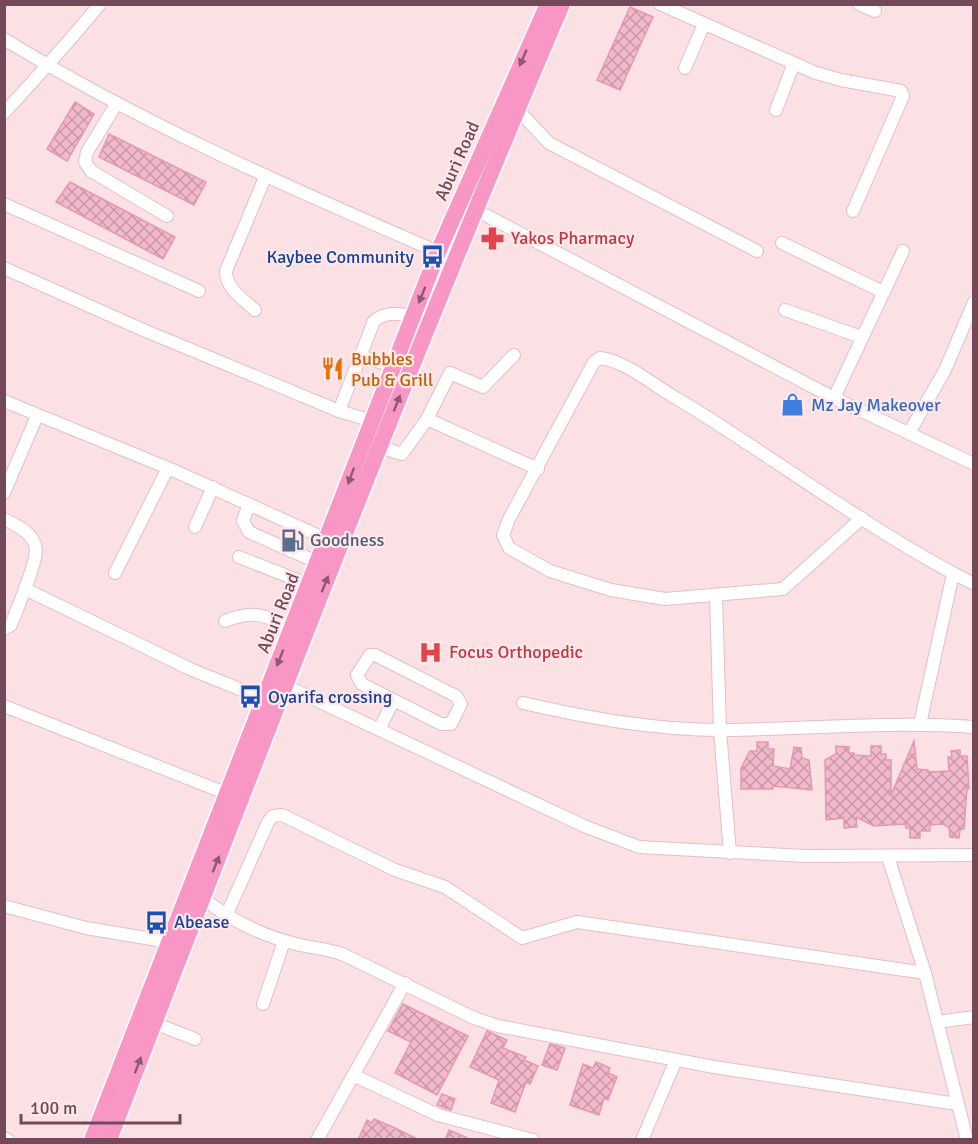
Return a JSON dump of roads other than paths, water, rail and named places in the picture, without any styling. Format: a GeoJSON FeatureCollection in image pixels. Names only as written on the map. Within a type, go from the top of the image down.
{"type":"FeatureCollection","features":[{"type":"Feature","properties":{"kind":"highway","name":"Aburi Road"},"geometry":{"type":"LineString","coordinates":[[109,1140],[284,685],[518,110],[550,5]]}},
{"type":"Feature","properties":{"kind":"highway","name":"Aburi Road"},"geometry":{"type":"LineString","coordinates":[[92,1140],[328,540],[438,252],[550,5]]}},
{"type":"Feature","properties":{"kind":"highway"},"geometry":{"type":"LineString","coordinates":[[364,441],[380,447]]}},
{"type":"Feature","properties":{"kind":"street"},"geometry":{"type":"LineString","coordinates":[[4,112],[36,76],[49,66],[100,4]]}},
{"type":"Feature","properties":{"kind":"street"},"geometry":{"type":"LineString","coordinates":[[660,4],[794,63],[841,80],[902,93],[853,211]]}},
{"type":"Feature","properties":{"kind":"street"},"geometry":{"type":"LineString","coordinates":[[859,4],[875,11]]}},
{"type":"Feature","properties":{"kind":"street"},"geometry":{"type":"LineString","coordinates":[[685,68],[704,24]]}},
{"type":"Feature","properties":{"kind":"street"},"geometry":{"type":"LineString","coordinates":[[4,39],[117,104],[266,175],[438,252]]}},
{"type":"Feature","properties":{"kind":"street"},"geometry":{"type":"LineString","coordinates":[[776,110],[794,63]]}},
{"type":"Feature","properties":{"kind":"street"},"geometry":{"type":"LineString","coordinates":[[117,104],[87,152],[85,162],[91,171],[167,216]]}},
{"type":"Feature","properties":{"kind":"street"},"geometry":{"type":"LineString","coordinates":[[518,110],[549,143],[758,251]]}},
{"type":"Feature","properties":{"kind":"street"},"geometry":{"type":"LineString","coordinates":[[255,310],[230,288],[226,280],[226,271],[266,175]]}},
{"type":"Feature","properties":{"kind":"street"},"geometry":{"type":"LineString","coordinates":[[4,204],[199,291]]}},
{"type":"Feature","properties":{"kind":"street"},"geometry":{"type":"LineString","coordinates":[[476,210],[834,398],[974,464]]}},
{"type":"Feature","properties":{"kind":"street"},"geometry":{"type":"LineString","coordinates":[[782,243],[883,292]]}},
{"type":"Feature","properties":{"kind":"street"},"geometry":{"type":"LineString","coordinates":[[834,398],[903,251]]}},
{"type":"Feature","properties":{"kind":"street"},"geometry":{"type":"LineString","coordinates":[[4,268],[141,329],[339,411],[372,421]]}},
{"type":"Feature","properties":{"kind":"street"},"geometry":{"type":"LineString","coordinates":[[909,433],[945,370],[974,302]]}},
{"type":"Feature","properties":{"kind":"street"},"geometry":{"type":"LineString","coordinates":[[785,310],[861,337]]}},
{"type":"Feature","properties":{"kind":"street"},"geometry":{"type":"LineString","coordinates":[[339,411],[374,321],[381,315],[413,316]]}},
{"type":"Feature","properties":{"kind":"street"},"geometry":{"type":"LineString","coordinates":[[380,447],[402,454],[427,418],[450,374],[483,387],[514,355]]}},
{"type":"Feature","properties":{"kind":"street"},"geometry":{"type":"LineString","coordinates":[[360,356],[393,366]]}},
{"type":"Feature","properties":{"kind":"street"},"geometry":{"type":"LineString","coordinates":[[862,518],[783,589],[716,596],[664,598],[611,591],[550,571],[509,548],[503,535],[509,519],[594,362],[600,358],[608,359],[698,411],[862,518],[953,574],[974,584]]}},
{"type":"Feature","properties":{"kind":"street"},"geometry":{"type":"LineString","coordinates":[[4,401],[213,487],[328,540]]}},
{"type":"Feature","properties":{"kind":"street"},"geometry":{"type":"LineString","coordinates":[[4,493],[37,416]]}},
{"type":"Feature","properties":{"kind":"street"},"geometry":{"type":"LineString","coordinates":[[427,418],[538,469]]}},
{"type":"Feature","properties":{"kind":"street"},"geometry":{"type":"LineString","coordinates":[[115,573],[168,468]]}},
{"type":"Feature","properties":{"kind":"street"},"geometry":{"type":"LineString","coordinates":[[195,526],[213,487]]}},
{"type":"Feature","properties":{"kind":"street"},"geometry":{"type":"LineString","coordinates":[[249,504],[243,521],[244,527],[249,532],[319,562]]}},
{"type":"Feature","properties":{"kind":"street"},"geometry":{"type":"LineString","coordinates":[[4,519],[24,528],[36,542],[38,552],[11,625],[4,629]]}},
{"type":"Feature","properties":{"kind":"street"},"geometry":{"type":"LineString","coordinates":[[291,551],[301,528]]}},
{"type":"Feature","properties":{"kind":"street"},"geometry":{"type":"LineString","coordinates":[[239,556],[310,585]]}},
{"type":"Feature","properties":{"kind":"street"},"geometry":{"type":"LineString","coordinates":[[921,724],[953,574]]}},
{"type":"Feature","properties":{"kind":"street"},"geometry":{"type":"LineString","coordinates":[[25,589],[190,669],[264,699]]}},
{"type":"Feature","properties":{"kind":"street"},"geometry":{"type":"LineString","coordinates":[[716,596],[720,730],[730,853]]}},
{"type":"Feature","properties":{"kind":"street"},"geometry":{"type":"LineString","coordinates":[[225,621],[245,613],[255,613],[293,627]]}},
{"type":"Feature","properties":{"kind":"street"},"geometry":{"type":"LineString","coordinates":[[370,655],[375,655],[456,696],[461,704],[451,724],[447,725],[393,700],[358,680],[357,675],[370,655]]}},
{"type":"Feature","properties":{"kind":"street"},"geometry":{"type":"LineString","coordinates":[[284,685],[380,728],[584,826],[631,844],[658,850],[730,853],[888,857],[974,855]]}},
{"type":"Feature","properties":{"kind":"street"},"geometry":{"type":"LineString","coordinates":[[380,728],[393,700]]}},
{"type":"Feature","properties":{"kind":"street"},"geometry":{"type":"LineString","coordinates":[[523,703],[633,725],[720,730],[921,724],[974,727]]}},
{"type":"Feature","properties":{"kind":"street"},"geometry":{"type":"LineString","coordinates":[[4,706],[228,794]]}},
{"type":"Feature","properties":{"kind":"street"},"geometry":{"type":"LineString","coordinates":[[226,916],[268,822],[273,816],[282,815],[395,870],[445,887],[522,938],[577,922],[925,974]]}},
{"type":"Feature","properties":{"kind":"street"},"geometry":{"type":"LineString","coordinates":[[888,857],[925,974],[957,1104],[969,1135]]}},
{"type":"Feature","properties":{"kind":"street"},"geometry":{"type":"LineString","coordinates":[[202,898],[226,916],[250,929],[284,941],[324,948],[405,983],[474,1018],[498,1026],[676,1060],[957,1104]]}},
{"type":"Feature","properties":{"kind":"street"},"geometry":{"type":"LineString","coordinates":[[4,906],[86,928],[170,942]]}},
{"type":"Feature","properties":{"kind":"street"},"geometry":{"type":"LineString","coordinates":[[263,1004],[284,941]]}},
{"type":"Feature","properties":{"kind":"street"},"geometry":{"type":"LineString","coordinates":[[317,1140],[405,983]]}},
{"type":"Feature","properties":{"kind":"street"},"geometry":{"type":"LineString","coordinates":[[937,1022],[974,1017]]}},
{"type":"Feature","properties":{"kind":"street"},"geometry":{"type":"LineString","coordinates":[[154,1023],[195,1039]]}},
{"type":"Feature","properties":{"kind":"street"},"geometry":{"type":"LineString","coordinates":[[642,1140],[676,1060]]}},
{"type":"Feature","properties":{"kind":"street"},"geometry":{"type":"LineString","coordinates":[[353,1075],[438,1115],[533,1140]]}},
{"type":"Feature","properties":{"kind":"place","name":"Yakos Pharmacy"},"geometry":{"type":"Point","coordinates":[493,238]}},
{"type":"Feature","properties":{"kind":"place","name":"Kaybee Community"},"geometry":{"type":"Point","coordinates":[432,257]}},
{"type":"Feature","properties":{"kind":"place","name":"Bubbles Pub & Grill"},"geometry":{"type":"Point","coordinates":[333,369]}},
{"type":"Feature","properties":{"kind":"place","name":"Mz Jay Makeover"},"geometry":{"type":"Point","coordinates":[793,405]}},
{"type":"Feature","properties":{"kind":"place","name":"Goodness"},"geometry":{"type":"Point","coordinates":[292,540]}},
{"type":"Feature","properties":{"kind":"place","name":"Focus Orthopedic"},"geometry":{"type":"Point","coordinates":[431,652]}},
{"type":"Feature","properties":{"kind":"place","name":"Oyarifa crossing"},"geometry":{"type":"Point","coordinates":[250,697]}},
{"type":"Feature","properties":{"kind":"place","name":"Abease"},"geometry":{"type":"Point","coordinates":[156,922]}}]}
